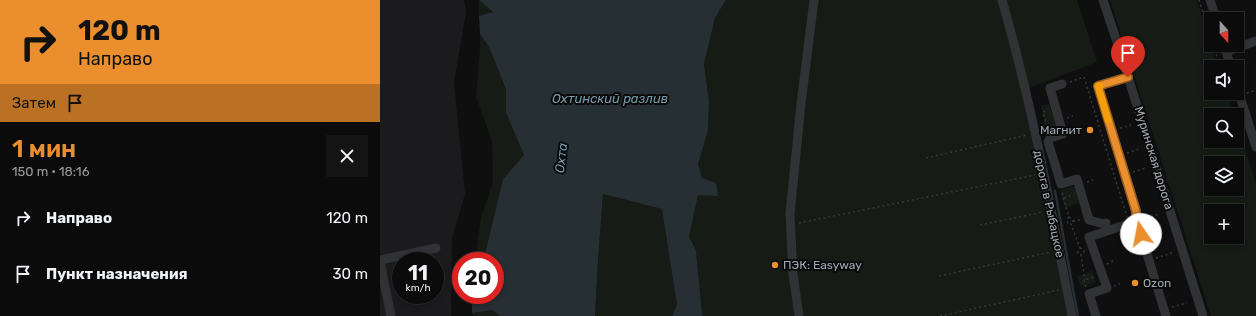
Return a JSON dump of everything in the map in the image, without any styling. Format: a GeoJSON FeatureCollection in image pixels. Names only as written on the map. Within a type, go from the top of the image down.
{"type":"FeatureCollection","features":[{"type":"Feature","properties":{"kind":"street"},"geometry":{"type":"LineString","coordinates":[[800,316],[793,274],[790,214],[801,104],[814,0]]}},
{"type":"Feature","properties":{"kind":"street","name":"дорога в Рыбацкое"},"geometry":{"type":"LineString","coordinates":[[1002,0],[1014,42],[1035,134],[1072,316]]}},
{"type":"Feature","properties":{"kind":"street","name":"Муринская дорога"},"geometry":{"type":"LineString","coordinates":[[1103,0],[1203,316]]}},
{"type":"Feature","properties":{"kind":"street"},"geometry":{"type":"LineString","coordinates":[[1210,0],[1214,12]]}},
{"type":"Feature","properties":{"kind":"street"},"geometry":{"type":"LineString","coordinates":[[1244,46],[1255,44]]}},
{"type":"Feature","properties":{"kind":"street"},"geometry":{"type":"LineString","coordinates":[[1128,77],[1098,86],[1136,211],[1133,222],[1166,316]]}},
{"type":"Feature","properties":{"kind":"street"},"geometry":{"type":"LineString","coordinates":[[1062,84],[1050,88],[1063,134],[1050,138],[1048,142],[1061,184],[1077,179],[1089,220],[1104,224],[1106,223]]}},
{"type":"Feature","properties":{"kind":"street"},"geometry":{"type":"LineString","coordinates":[[1241,100],[1255,143]]}},
{"type":"Feature","properties":{"kind":"street"},"geometry":{"type":"LineString","coordinates":[[1096,316],[1088,294],[1107,288],[1089,237],[1133,222]]}},
{"type":"Feature","properties":{"kind":"street"},"geometry":{"type":"LineString","coordinates":[[391,316],[380,261],[436,248]]}},
{"type":"Feature","properties":{"kind":"path"},"geometry":{"type":"LineString","coordinates":[[1199,0],[1204,16]]}},
{"type":"Feature","properties":{"kind":"path"},"geometry":{"type":"LineString","coordinates":[[1062,84],[1084,77],[1133,222],[1159,214]]}},
{"type":"Feature","properties":{"kind":"path"},"geometry":{"type":"LineString","coordinates":[[1247,93],[1256,90]]}},
{"type":"Feature","properties":{"kind":"path"},"geometry":{"type":"LineString","coordinates":[[1050,138],[1043,112],[1056,108]]}},
{"type":"Feature","properties":{"kind":"path"},"geometry":{"type":"LineString","coordinates":[[926,158],[1035,134]]}},
{"type":"Feature","properties":{"kind":"path"},"geometry":{"type":"LineString","coordinates":[[791,224],[1043,173]]}},
{"type":"Feature","properties":{"kind":"path"},"geometry":{"type":"LineString","coordinates":[[1061,184],[1070,217],[1073,221],[1071,224],[1080,248],[1083,249],[1084,252],[1081,255]]}},
{"type":"Feature","properties":{"kind":"path"},"geometry":{"type":"LineString","coordinates":[[980,225],[1050,210]]}},
{"type":"Feature","properties":{"kind":"path"},"geometry":{"type":"LineString","coordinates":[[1070,217],[1066,220],[1068,224],[1071,224]]}},
{"type":"Feature","properties":{"kind":"path"},"geometry":{"type":"LineString","coordinates":[[1080,248],[1078,253],[1081,255],[1084,280],[1088,294]]}},
{"type":"Feature","properties":{"kind":"path"},"geometry":{"type":"LineString","coordinates":[[939,276],[1059,251]]}},
{"type":"Feature","properties":{"kind":"path"},"geometry":{"type":"LineString","coordinates":[[1085,280],[1102,274]]}},
{"type":"Feature","properties":{"kind":"path"},"geometry":{"type":"LineString","coordinates":[[940,316],[1067,289]]}},
{"type":"Feature","properties":{"kind":"shaded area"},"geometry":{"type":"Polygon","coordinates":[[[380,0],[464,0],[466,12],[454,82],[465,194],[452,238],[451,316],[380,316],[380,0]]]}},
{"type":"Feature","properties":{"kind":"shaded area"},"geometry":{"type":"Polygon","coordinates":[[[479,0],[494,12],[479,16],[479,0]]]}},
{"type":"Feature","properties":{"kind":"shaded area"},"geometry":{"type":"Polygon","coordinates":[[[726,0],[1077,0],[1097,62],[1021,91],[1040,176],[1068,316],[703,316],[696,250],[689,237],[698,195],[718,195],[702,178],[698,164],[708,131],[709,101],[704,64],[715,18],[726,0]]]}},
{"type":"Feature","properties":{"kind":"shaded area"},"geometry":{"type":"Polygon","coordinates":[[[1110,0],[1197,0],[1204,22],[1204,52],[1213,52],[1216,60],[1204,60],[1204,100],[1229,100],[1232,108],[1204,108],[1204,148],[1244,148],[1244,146],[1256,183],[1256,316],[1211,316],[1110,0]]]}},
{"type":"Feature","properties":{"kind":"shaded area"},"geometry":{"type":"Polygon","coordinates":[[[480,34],[489,47],[506,90],[506,113],[524,155],[503,179],[485,252],[476,252],[481,218],[493,182],[492,141],[476,97],[480,34]]]}},
{"type":"Feature","properties":{"kind":"shaded area"},"geometry":{"type":"Polygon","coordinates":[[[1049,104],[1058,132],[1047,135],[1041,106],[1049,104]]]}},
{"type":"Feature","properties":{"kind":"shaded area"},"geometry":{"type":"Polygon","coordinates":[[[1074,186],[1079,203],[1065,208],[1060,190],[1074,186]]]}},
{"type":"Feature","properties":{"kind":"shaded area"},"geometry":{"type":"Polygon","coordinates":[[[603,194],[662,209],[677,305],[672,316],[595,316],[603,194]]]}},
{"type":"Feature","properties":{"kind":"shaded area"},"geometry":{"type":"Polygon","coordinates":[[[1092,271],[1096,282],[1081,287],[1077,277],[1092,271]]]}},
{"type":"Feature","properties":{"kind":"shaded area"},"geometry":{"type":"Polygon","coordinates":[[[492,310],[500,316],[473,316],[472,313],[492,310]]]}},
{"type":"Feature","properties":{"kind":"water","name":"Охтинский разлив"},"geometry":{"type":"Polygon","coordinates":[[[479,0],[726,0],[715,18],[704,64],[709,101],[708,131],[698,164],[702,178],[716,183],[718,196],[698,195],[689,237],[696,250],[703,316],[672,316],[677,305],[662,209],[603,194],[595,316],[500,316],[492,310],[472,313],[472,304],[504,304],[504,252],[485,252],[503,179],[524,155],[506,113],[506,90],[489,47],[480,34],[479,16],[493,12],[479,0]]]}},
{"type":"Feature","properties":{"kind":"waterway"},"geometry":{"type":"LineString","coordinates":[[1055,191],[1078,316]]}},
{"type":"Feature","properties":{"kind":"slow traffic"},"geometry":{"type":"LineString","coordinates":[[1100,86],[1098,86],[1108,120]]}},
{"type":"Feature","properties":{"kind":"place","name":"Магнит"},"geometry":{"type":"Point","coordinates":[1090,130]}},
{"type":"Feature","properties":{"kind":"place","name":"ПЭК: Easyway"},"geometry":{"type":"Point","coordinates":[775,265]}},
{"type":"Feature","properties":{"kind":"place","name":"Ozon"},"geometry":{"type":"Point","coordinates":[1135,283]}},
{"type":"Feature","properties":{"kind":"route"},"geometry":{"type":"LineString","coordinates":[[1128,77],[1098,86],[1136,211],[1136,221],[1141,234]]}},
{"type":"Feature","properties":{"kind":"water label","name":"Охта"},"geometry":{"type":"Point","coordinates":[561,158]}}]}
